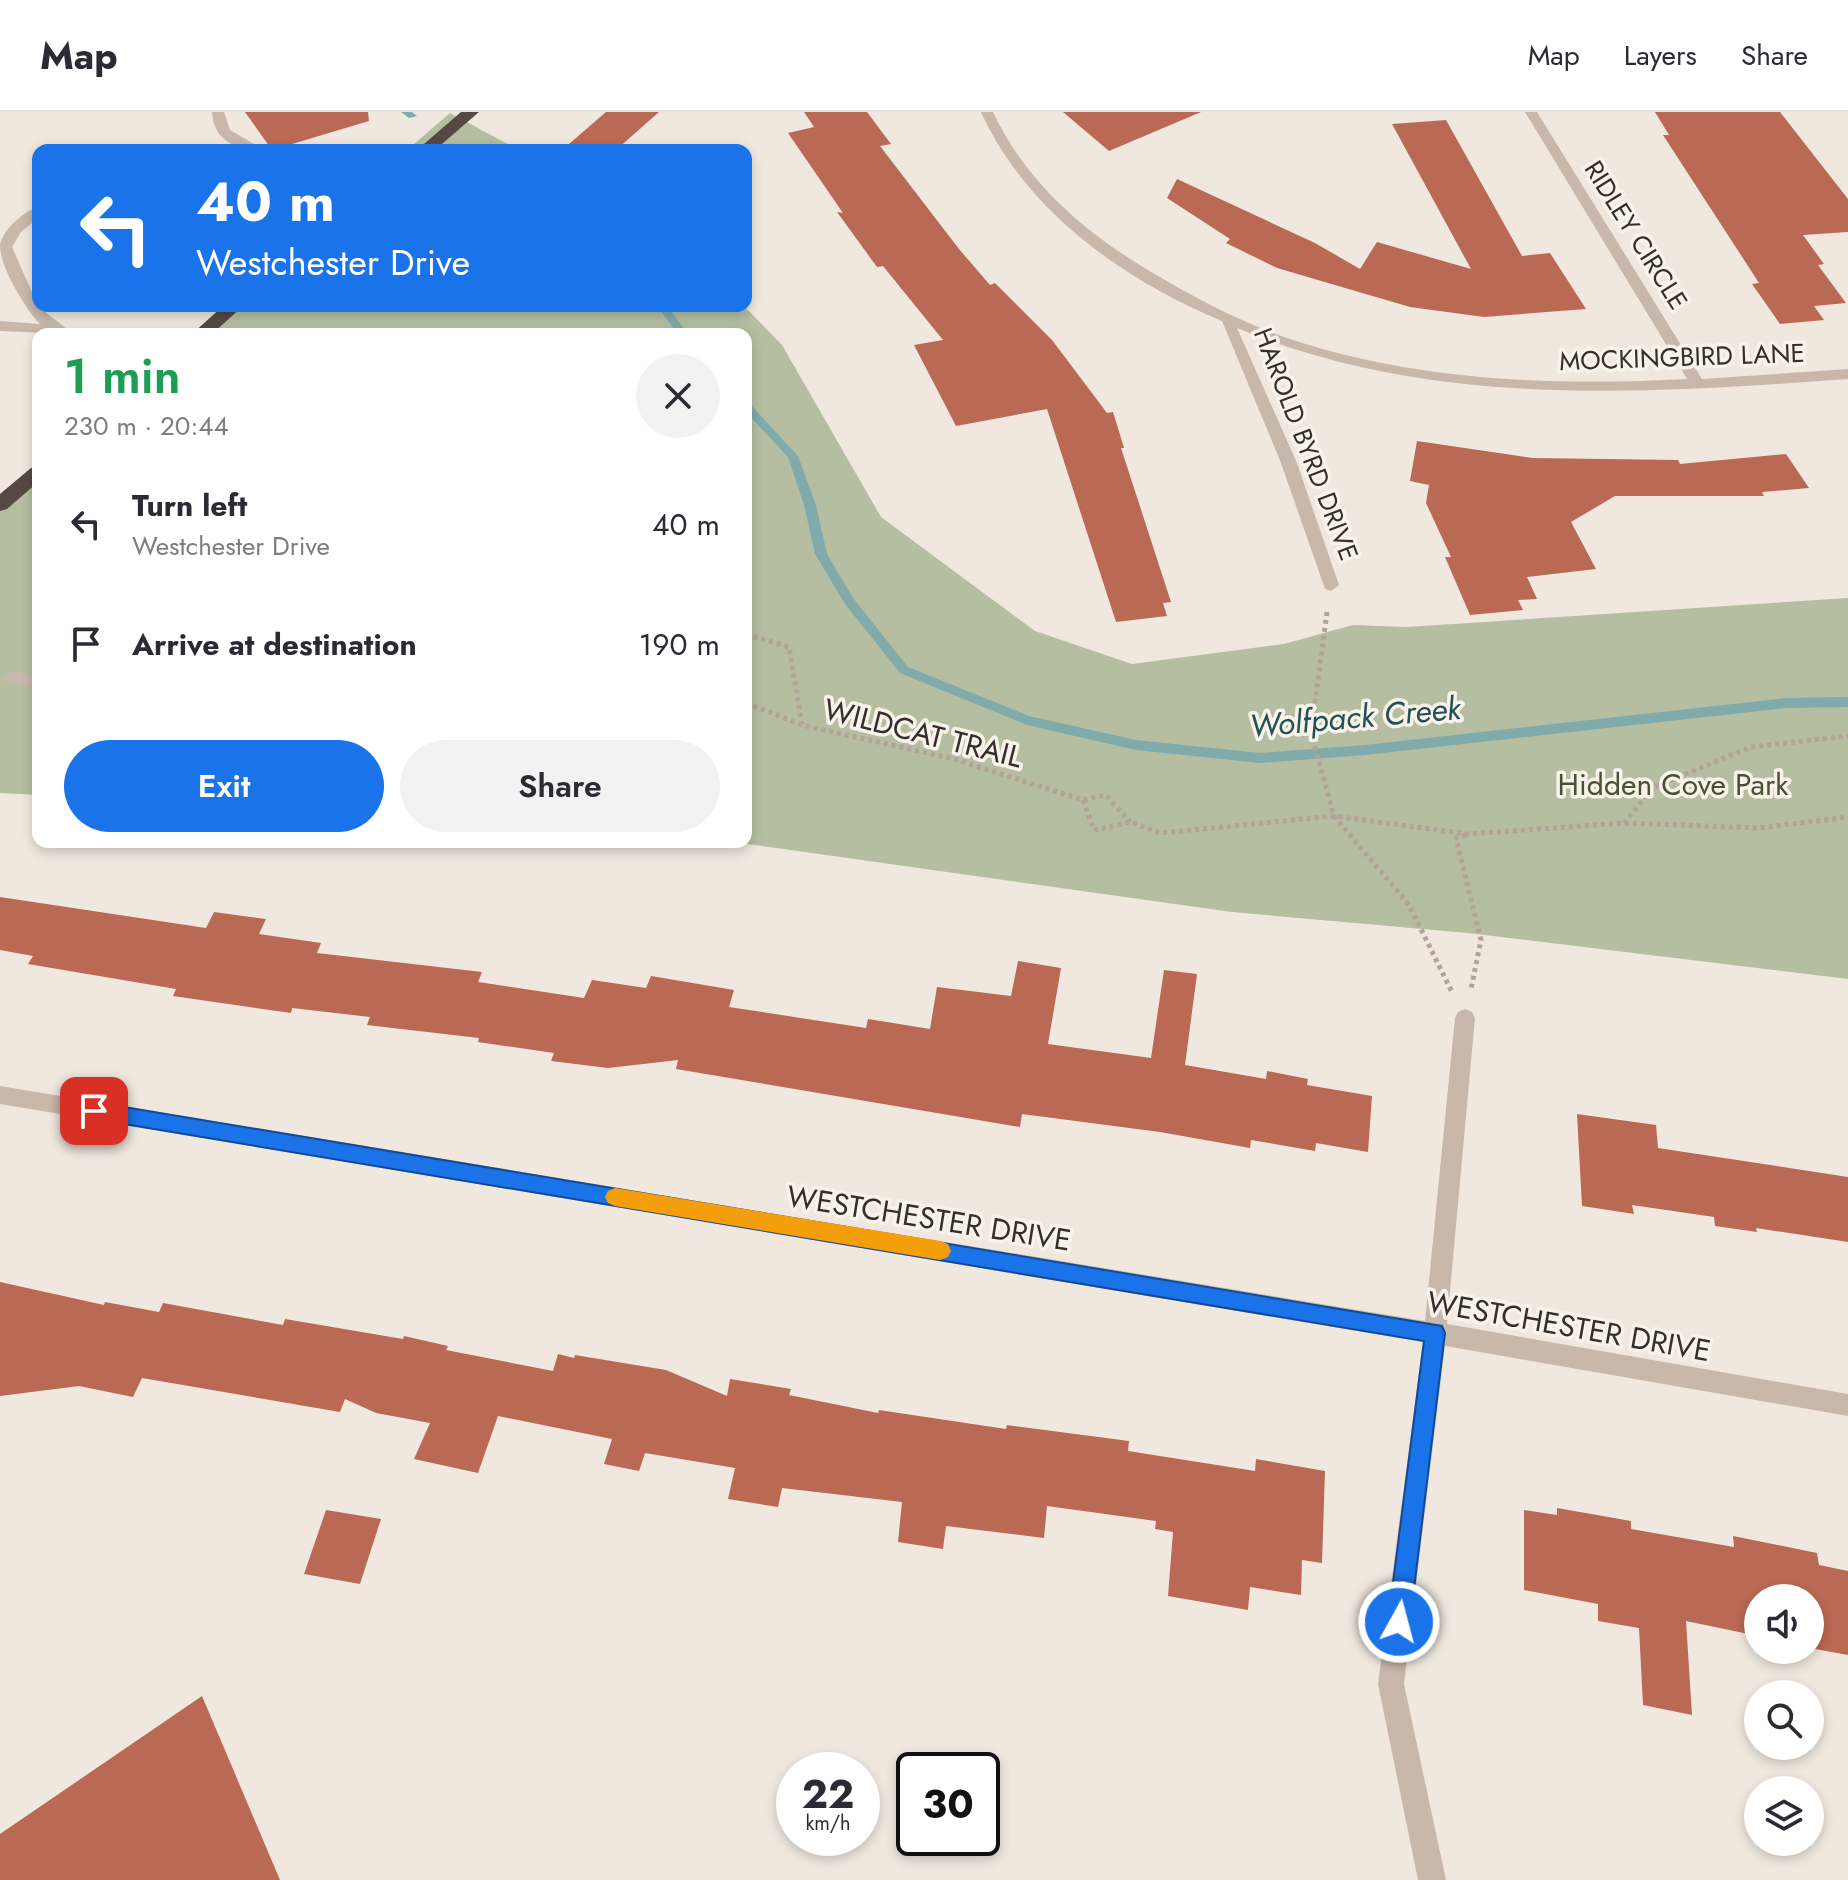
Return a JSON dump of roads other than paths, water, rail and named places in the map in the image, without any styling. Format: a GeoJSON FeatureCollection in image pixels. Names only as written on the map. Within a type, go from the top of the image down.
{"type":"FeatureCollection","features":[{"type":"Feature","properties":{"kind":"highway"},"geometry":{"type":"LineString","coordinates":[[432,144],[471,112]]}},
{"type":"Feature","properties":{"kind":"highway"},"geometry":{"type":"LineString","coordinates":[[208,328],[227,312]]}},
{"type":"Feature","properties":{"kind":"highway"},"geometry":{"type":"LineString","coordinates":[[0,504],[32,477]]}},
{"type":"Feature","properties":{"kind":"street"},"geometry":{"type":"LineString","coordinates":[[218,112],[218,122],[224,134],[245,144]]}},
{"type":"Feature","properties":{"kind":"street","name":"MOCKINGBIRD LANE"},"geometry":{"type":"LineString","coordinates":[[987,112],[1009,156],[1044,198],[1136,271],[1228,323],[1303,350],[1433,374],[1586,389],[1698,386],[1848,374]]}},
{"type":"Feature","properties":{"kind":"street","name":"RIDLEY CIRCLE"},"geometry":{"type":"LineString","coordinates":[[1531,112],[1673,340],[1698,386]]}},
{"type":"Feature","properties":{"kind":"street"},"geometry":{"type":"LineString","coordinates":[[32,216],[16,229],[5,247],[21,290],[32,302]]}},
{"type":"Feature","properties":{"kind":"street"},"geometry":{"type":"LineString","coordinates":[[42,312],[57,328]]}},
{"type":"Feature","properties":{"kind":"street","name":"HAROLD BYRD DRIVE"},"geometry":{"type":"LineString","coordinates":[[1228,323],[1289,463],[1331,585]]}},
{"type":"Feature","properties":{"kind":"street"},"geometry":{"type":"LineString","coordinates":[[0,326],[32,329]]}},
{"type":"Feature","properties":{"kind":"street"},"geometry":{"type":"LineString","coordinates":[[10,677],[32,680]]}},
{"type":"Feature","properties":{"kind":"street"},"geometry":{"type":"LineString","coordinates":[[1432,1880],[1391,1684],[1435,1333],[1465,1018]]}},
{"type":"Feature","properties":{"kind":"street","name":"WESTCHESTER DRIVE"},"geometry":{"type":"LineString","coordinates":[[0,1095],[1435,1333],[1848,1405]]}},
{"type":"Feature","properties":{"kind":"waterway","name":"Wolfpack Creek"},"geometry":{"type":"LineString","coordinates":[[406,112],[412,116]]}},
{"type":"Feature","properties":{"kind":"waterway","name":"Wolfpack Creek"},"geometry":{"type":"LineString","coordinates":[[666,312],[678,328]]}},
{"type":"Feature","properties":{"kind":"waterway","name":"Wolfpack Creek"},"geometry":{"type":"LineString","coordinates":[[752,412],[793,456],[810,505],[821,554],[849,601],[904,670],[1027,720],[1136,745],[1260,758],[1365,750],[1787,703],[1848,702]]}},
{"type":"Feature","properties":{"kind":"park label","name":"Hidden Cove Park"},"geometry":{"type":"Point","coordinates":[1673,784]}}]}
